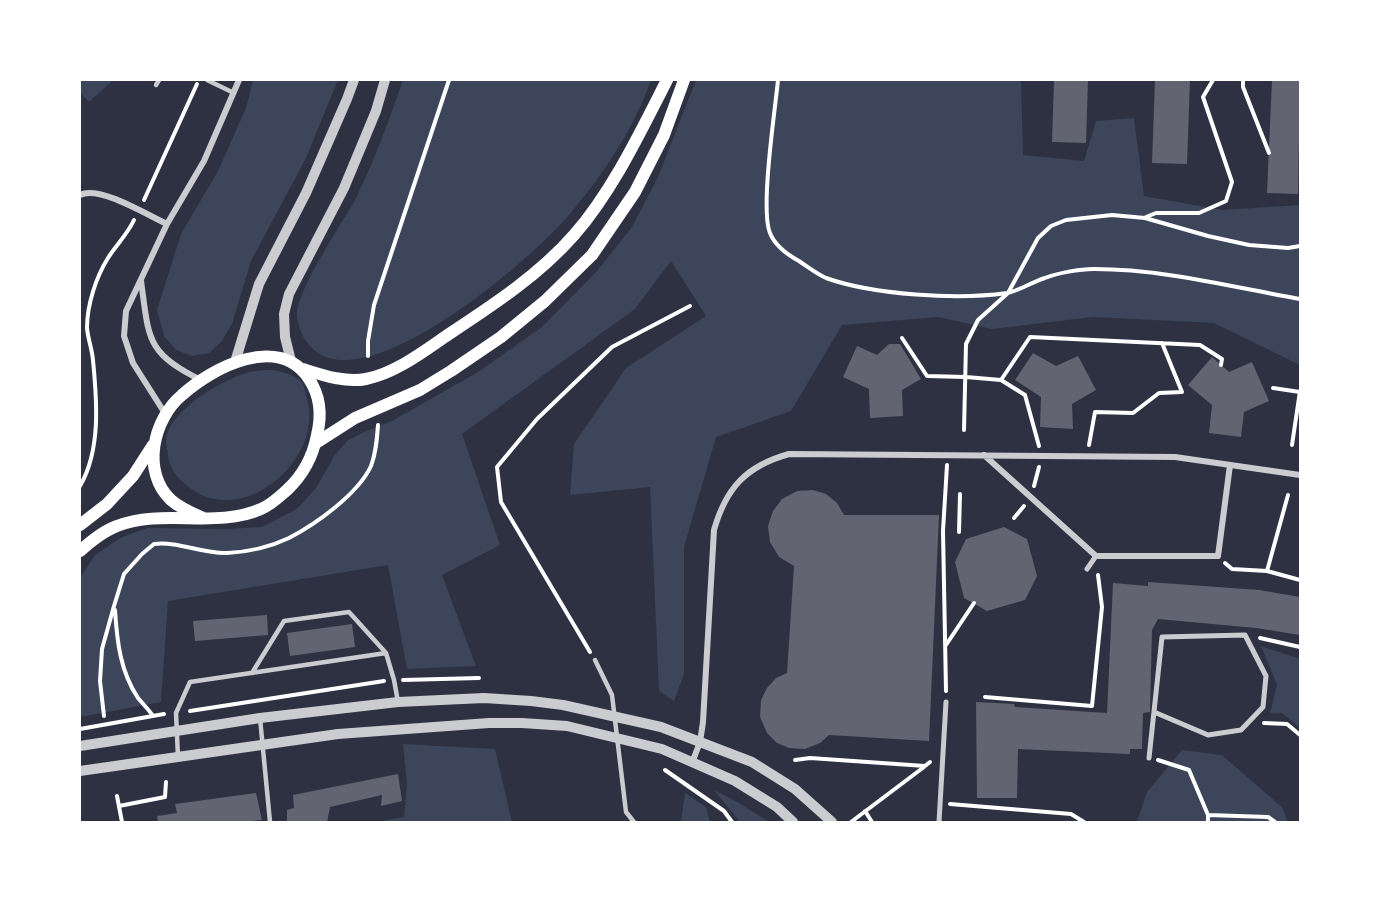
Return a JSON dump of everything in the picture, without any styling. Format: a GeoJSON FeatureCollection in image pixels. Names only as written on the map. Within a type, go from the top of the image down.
{"type":"FeatureCollection","features":[{"type":"Feature","properties":{"kind":"main road"},"geometry":{"type":"LineString","coordinates":[[80,525],[107,504],[134,476],[155,441],[166,414],[181,395],[218,369],[254,357],[274,357],[291,361],[303,369],[343,379],[364,380],[385,373],[429,349],[539,271],[575,234],[607,190],[667,80]]}},
{"type":"Feature","properties":{"kind":"main road"},"geometry":{"type":"LineString","coordinates":[[316,443],[356,418],[420,390],[451,371],[545,301],[592,255],[635,192],[664,135],[684,80]]}},
{"type":"Feature","properties":{"kind":"main road"},"geometry":{"type":"LineString","coordinates":[[80,551],[91,541],[117,526],[161,518],[224,518],[262,509],[275,501],[293,484],[307,465],[316,443],[321,417],[319,402],[312,383],[303,369]]}},
{"type":"Feature","properties":{"kind":"main road"},"geometry":{"type":"LineString","coordinates":[[155,441],[153,458],[155,474],[160,487],[171,500],[203,518]]}},
{"type":"Feature","properties":{"kind":"street"},"geometry":{"type":"LineString","coordinates":[[166,414],[133,363],[124,336],[126,310],[166,224],[204,161],[239,80]]}},
{"type":"Feature","properties":{"kind":"street"},"geometry":{"type":"LineString","coordinates":[[235,362],[259,284],[306,193],[354,80]]}},
{"type":"Feature","properties":{"kind":"street"},"geometry":{"type":"LineString","coordinates":[[291,361],[285,337],[284,314],[289,294],[344,188],[376,111],[385,80]]}},
{"type":"Feature","properties":{"kind":"street"},"geometry":{"type":"LineString","coordinates":[[80,195],[85,192],[96,193],[114,199],[166,224]]}},
{"type":"Feature","properties":{"kind":"street"},"geometry":{"type":"LineString","coordinates":[[141,280],[149,333],[156,350],[177,368],[202,380]]}},
{"type":"Feature","properties":{"kind":"street"},"geometry":{"type":"LineString","coordinates":[[692,763],[703,722],[714,530],[722,507],[737,485],[753,468],[771,459],[789,454],[1175,458],[1300,475]]}},
{"type":"Feature","properties":{"kind":"street"},"geometry":{"type":"LineString","coordinates":[[984,455],[1096,556],[1218,556],[1230,465]]}},
{"type":"Feature","properties":{"kind":"street"},"geometry":{"type":"LineString","coordinates":[[1087,569],[1096,556]]}},
{"type":"Feature","properties":{"kind":"street"},"geometry":{"type":"LineString","coordinates":[[1149,758],[1162,637],[1245,635],[1266,676],[1263,707],[1241,730],[1208,735],[1154,712]]}},
{"type":"Feature","properties":{"kind":"street"},"geometry":{"type":"LineString","coordinates":[[80,746],[260,718],[398,702],[484,698],[564,705],[661,727],[752,762],[795,789],[832,822]]}},
{"type":"Feature","properties":{"kind":"street"},"geometry":{"type":"LineString","coordinates":[[939,822],[946,702]]}},
{"type":"Feature","properties":{"kind":"street"},"geometry":{"type":"LineString","coordinates":[[80,771],[338,734],[489,723],[567,726],[662,749],[735,781],[777,807],[794,822]]}},
{"type":"Feature","properties":{"kind":"lane"},"geometry":{"type":"LineString","coordinates":[[207,80],[234,94]]}},
{"type":"Feature","properties":{"kind":"lane"},"geometry":{"type":"LineString","coordinates":[[252,673],[284,621],[349,612],[386,653],[398,702]]}},
{"type":"Feature","properties":{"kind":"lane"},"geometry":{"type":"LineString","coordinates":[[178,757],[176,713],[190,682],[386,653]]}},
{"type":"Feature","properties":{"kind":"lane"},"geometry":{"type":"LineString","coordinates":[[595,660],[612,695],[626,812],[634,822]]}},
{"type":"Feature","properties":{"kind":"lane"},"geometry":{"type":"LineString","coordinates":[[260,718],[270,822]]}},
{"type":"Feature","properties":{"kind":"path"},"geometry":{"type":"LineString","coordinates":[[80,486],[93,458],[96,417],[93,360],[87,328],[96,284],[108,258],[128,233],[199,80]]}},
{"type":"Feature","properties":{"kind":"path"},"geometry":{"type":"LineString","coordinates":[[368,356],[374,305],[449,80]]}},
{"type":"Feature","properties":{"kind":"path"},"geometry":{"type":"LineString","coordinates":[[778,80],[768,187],[767,220],[770,234],[786,253],[825,277],[862,287],[926,296],[1008,293],[1047,277],[1091,269],[1131,271],[1182,278],[1300,299]]}},
{"type":"Feature","properties":{"kind":"path"},"geometry":{"type":"LineString","coordinates":[[1145,218],[1156,213],[1199,213],[1226,201],[1232,182],[1203,97],[1213,80]]}},
{"type":"Feature","properties":{"kind":"path"},"geometry":{"type":"LineString","coordinates":[[1243,80],[1243,87],[1269,153]]}},
{"type":"Feature","properties":{"kind":"path"},"geometry":{"type":"LineString","coordinates":[[964,430],[966,344],[978,321],[1008,293],[1038,238],[1051,226],[1066,220],[1112,216],[1145,218],[1249,245],[1288,248],[1300,246]]}},
{"type":"Feature","properties":{"kind":"path"},"geometry":{"type":"LineString","coordinates":[[595,660],[501,502],[497,467],[537,419],[612,347],[690,306]]}},
{"type":"Feature","properties":{"kind":"path"},"geometry":{"type":"LineString","coordinates":[[1001,380],[1030,337],[1200,345],[1222,359],[1221,365]]}},
{"type":"Feature","properties":{"kind":"path"},"geometry":{"type":"LineString","coordinates":[[902,338],[927,376],[1001,380],[1025,395],[1041,456],[1031,498],[1014,518]]}},
{"type":"Feature","properties":{"kind":"path"},"geometry":{"type":"LineString","coordinates":[[1087,456],[1095,412],[1133,413],[1159,393],[1182,392],[1162,343]]}},
{"type":"Feature","properties":{"kind":"path"},"geometry":{"type":"LineString","coordinates":[[1273,388],[1300,392],[1292,445]]}},
{"type":"Feature","properties":{"kind":"path"},"geometry":{"type":"LineString","coordinates":[[104,716],[100,681],[102,649],[124,574],[142,554],[154,544],[178,544],[224,553],[245,551],[288,538],[351,493],[361,481],[370,466],[376,446],[378,425]]}},
{"type":"Feature","properties":{"kind":"path"},"geometry":{"type":"LineString","coordinates":[[946,702],[943,531],[947,455]]}},
{"type":"Feature","properties":{"kind":"path"},"geometry":{"type":"LineString","coordinates":[[959,532],[960,494]]}},
{"type":"Feature","properties":{"kind":"path"},"geometry":{"type":"LineString","coordinates":[[1267,571],[1288,495]]}},
{"type":"Feature","properties":{"kind":"path"},"geometry":{"type":"LineString","coordinates":[[985,697],[1092,706],[1102,607],[1096,556]]}},
{"type":"Feature","properties":{"kind":"path"},"geometry":{"type":"LineString","coordinates":[[1218,556],[1232,569],[1267,571],[1300,580]]}},
{"type":"Feature","properties":{"kind":"path"},"geometry":{"type":"LineString","coordinates":[[945,647],[974,603]]}},
{"type":"Feature","properties":{"kind":"path"},"geometry":{"type":"LineString","coordinates":[[114,606],[118,651],[127,677],[138,697],[153,716],[160,733]]}},
{"type":"Feature","properties":{"kind":"path"},"geometry":{"type":"LineString","coordinates":[[1245,635],[1300,647]]}},
{"type":"Feature","properties":{"kind":"path"},"geometry":{"type":"LineString","coordinates":[[80,729],[394,680],[479,678]]}},
{"type":"Feature","properties":{"kind":"path"},"geometry":{"type":"LineString","coordinates":[[1248,723],[1287,724],[1300,735]]}},
{"type":"Feature","properties":{"kind":"path"},"geometry":{"type":"LineString","coordinates":[[851,822],[943,754]]}},
{"type":"Feature","properties":{"kind":"path"},"geometry":{"type":"LineString","coordinates":[[795,760],[810,758],[925,766]]}},
{"type":"Feature","properties":{"kind":"path"},"geometry":{"type":"LineString","coordinates":[[1149,758],[1189,770],[1208,815],[1208,822]]}},
{"type":"Feature","properties":{"kind":"path"},"geometry":{"type":"LineString","coordinates":[[665,770],[724,811],[732,822]]}},
{"type":"Feature","properties":{"kind":"path"},"geometry":{"type":"LineString","coordinates":[[119,806],[165,797],[166,783]]}},
{"type":"Feature","properties":{"kind":"path"},"geometry":{"type":"LineString","coordinates":[[117,796],[122,822]]}},
{"type":"Feature","properties":{"kind":"path"},"geometry":{"type":"LineString","coordinates":[[940,803],[1071,814],[1084,822]]}},
{"type":"Feature","properties":{"kind":"path"},"geometry":{"type":"LineString","coordinates":[[865,811],[872,822]]}},
{"type":"Feature","properties":{"kind":"path"},"geometry":{"type":"LineString","coordinates":[[1208,815],[1268,817],[1275,822]]}},
{"type":"Feature","properties":{"kind":"shaded area"},"geometry":{"type":"Polygon","coordinates":[[[80,80],[113,80],[89,102],[80,92],[80,80]]]}},
{"type":"Feature","properties":{"kind":"shaded area"},"geometry":{"type":"Polygon","coordinates":[[[253,80],[338,80],[306,158],[251,261],[232,324],[221,342],[209,353],[192,356],[176,350],[164,336],[157,310],[181,234],[218,171],[246,108],[253,80]]]}},
{"type":"Feature","properties":{"kind":"shaded area"},"geometry":{"type":"Polygon","coordinates":[[[403,80],[651,80],[627,134],[594,184],[569,215],[522,261],[452,315],[414,338],[377,354],[344,360],[318,353],[310,346],[299,326],[297,315],[299,304],[321,256],[363,183],[403,80]]]}},
{"type":"Feature","properties":{"kind":"shaded area"},"geometry":{"type":"Polygon","coordinates":[[[696,80],[1021,80],[1023,155],[1084,161],[1096,121],[1134,118],[1144,196],[1222,210],[1300,205],[1300,365],[1214,323],[1093,317],[992,329],[938,317],[842,325],[791,411],[716,437],[684,547],[684,674],[674,701],[659,691],[650,487],[570,495],[574,444],[626,368],[706,316],[671,261],[635,309],[462,434],[500,545],[442,575],[476,666],[407,669],[388,565],[168,601],[161,702],[80,717],[80,578],[95,555],[120,538],[147,528],[262,527],[297,509],[316,488],[334,456],[347,441],[392,421],[478,372],[542,327],[597,271],[632,227],[658,177],[696,80]]]}},
{"type":"Feature","properties":{"kind":"shaded area"},"geometry":{"type":"Polygon","coordinates":[[[273,370],[289,374],[303,383],[306,395],[309,418],[305,440],[294,461],[278,479],[258,492],[237,499],[215,499],[193,490],[176,475],[170,466],[166,441],[169,430],[177,418],[201,396],[230,379],[255,371],[273,370]]]}},
{"type":"Feature","properties":{"kind":"shaded area"},"geometry":{"type":"Polygon","coordinates":[[[1261,646],[1300,659],[1300,728],[1282,713],[1270,713],[1277,685],[1261,646]]]}},
{"type":"Feature","properties":{"kind":"shaded area"},"geometry":{"type":"Polygon","coordinates":[[[403,744],[495,749],[512,822],[376,822],[404,817],[407,783],[403,744]]]}},
{"type":"Feature","properties":{"kind":"shaded area"},"geometry":{"type":"Polygon","coordinates":[[[1182,750],[1222,755],[1283,808],[1287,822],[1137,822],[1147,792],[1182,750]]]}},
{"type":"Feature","properties":{"kind":"shaded area"},"geometry":{"type":"Polygon","coordinates":[[[714,790],[739,803],[769,822],[740,822],[714,790]]]}},
{"type":"Feature","properties":{"kind":"shaded area"},"geometry":{"type":"Polygon","coordinates":[[[685,793],[706,807],[710,822],[681,822],[685,793]]]}},
{"type":"Feature","properties":{"kind":"building"},"geometry":{"type":"Polygon","coordinates":[[[1054,80],[1088,80],[1086,143],[1052,142],[1054,80]]]}},
{"type":"Feature","properties":{"kind":"building"},"geometry":{"type":"Polygon","coordinates":[[[1155,80],[1190,80],[1187,164],[1152,163],[1155,80]]]}},
{"type":"Feature","properties":{"kind":"building"},"geometry":{"type":"Polygon","coordinates":[[[1272,80],[1300,80],[1298,194],[1267,193],[1272,80]]]}},
{"type":"Feature","properties":{"kind":"building"},"geometry":{"type":"Polygon","coordinates":[[[889,344],[900,344],[921,379],[902,390],[903,416],[870,418],[869,389],[843,377],[857,346],[877,355],[889,344]]]}},
{"type":"Feature","properties":{"kind":"building"},"geometry":{"type":"Polygon","coordinates":[[[1033,353],[1056,366],[1078,356],[1096,390],[1072,404],[1073,429],[1040,427],[1041,397],[1015,380],[1033,353]]]}},
{"type":"Feature","properties":{"kind":"building"},"geometry":{"type":"Polygon","coordinates":[[[1212,357],[1229,372],[1252,362],[1269,401],[1244,412],[1241,437],[1209,433],[1212,405],[1188,385],[1212,357]]]}},
{"type":"Feature","properties":{"kind":"building"},"geometry":{"type":"Polygon","coordinates":[[[813,490],[826,494],[837,503],[844,515],[939,515],[929,741],[829,735],[820,743],[805,749],[789,748],[777,743],[767,733],[760,717],[761,700],[767,688],[776,678],[787,673],[794,566],[779,557],[770,542],[768,526],[773,511],[782,499],[797,491],[813,490]]]}},
{"type":"Feature","properties":{"kind":"building"},"geometry":{"type":"Polygon","coordinates":[[[1004,527],[1027,539],[1037,576],[1025,600],[987,611],[964,598],[955,562],[966,539],[1004,527]]]}},
{"type":"Feature","properties":{"kind":"building"},"geometry":{"type":"Polygon","coordinates":[[[1148,582],[1259,590],[1300,597],[1300,635],[1256,628],[1158,619],[1152,630],[1150,712],[1143,713],[1142,749],[1130,749],[1130,754],[1018,749],[1017,798],[977,798],[976,702],[1107,713],[1113,583],[1148,586],[1148,582]]]}},
{"type":"Feature","properties":{"kind":"building"},"geometry":{"type":"Polygon","coordinates":[[[267,615],[268,635],[195,641],[193,621],[267,615]]]}},
{"type":"Feature","properties":{"kind":"building"},"geometry":{"type":"Polygon","coordinates":[[[352,624],[355,647],[290,656],[287,633],[352,624]]]}},
{"type":"Feature","properties":{"kind":"building"},"geometry":{"type":"Polygon","coordinates":[[[398,774],[402,801],[381,806],[382,795],[330,807],[327,822],[287,822],[287,810],[294,808],[293,795],[398,774]]]}},
{"type":"Feature","properties":{"kind":"building"},"geometry":{"type":"Polygon","coordinates":[[[256,793],[262,820],[158,822],[157,816],[177,813],[175,804],[256,793]]]}}]}
